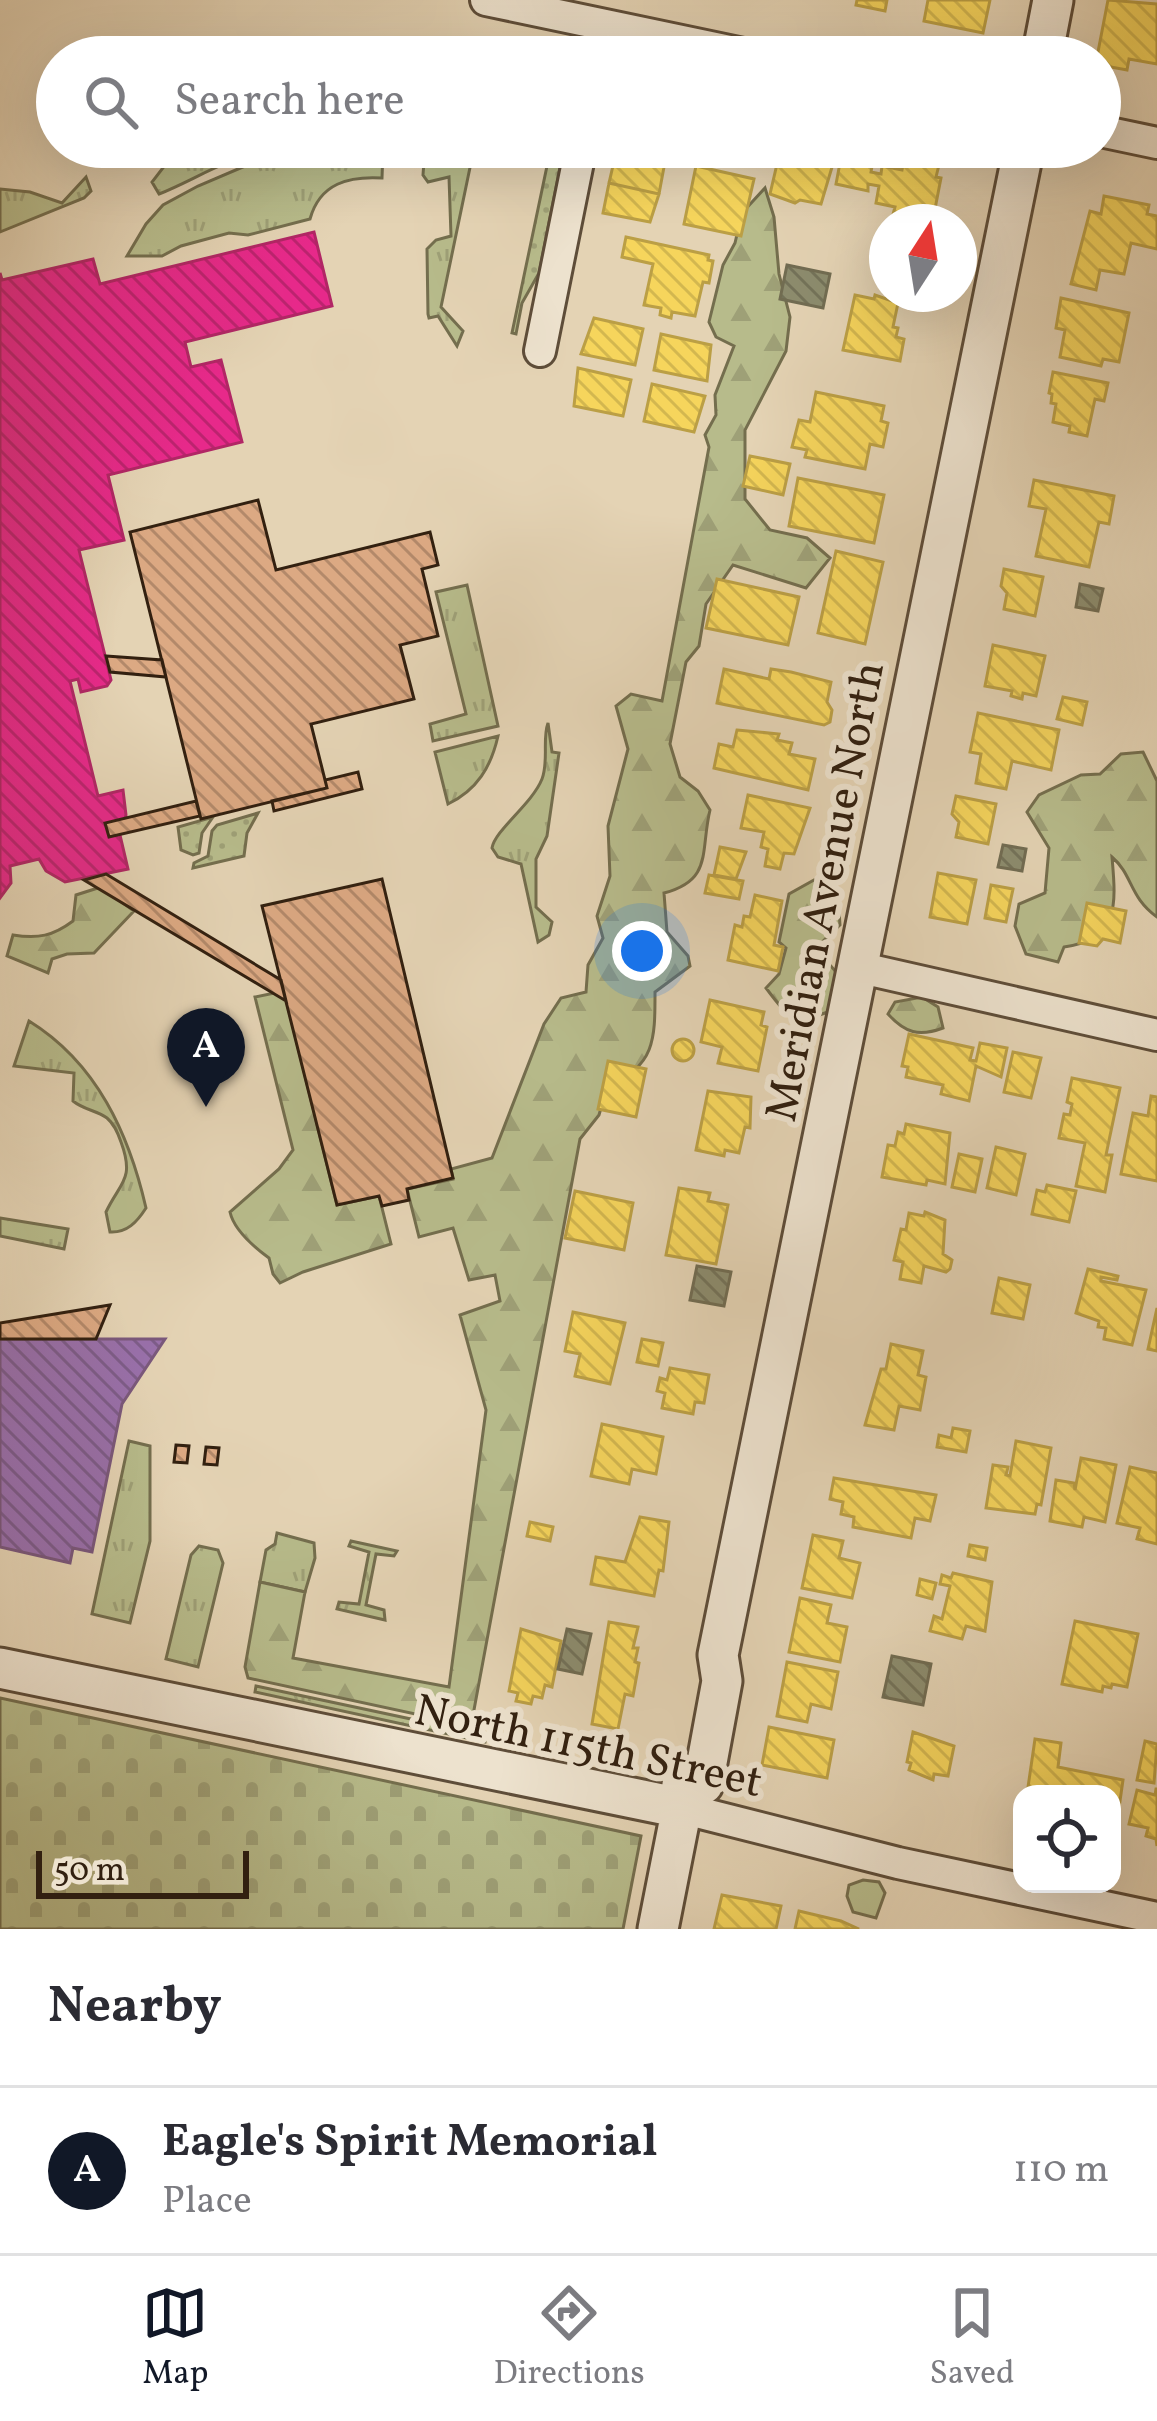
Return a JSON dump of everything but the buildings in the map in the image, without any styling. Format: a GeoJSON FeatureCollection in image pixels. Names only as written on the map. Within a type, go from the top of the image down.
{"type":"FeatureCollection","features":[{"type":"Feature","properties":{"kind":"street"},"geometry":{"type":"LineString","coordinates":[[486,0],[655,36]]}},
{"type":"Feature","properties":{"kind":"street"},"geometry":{"type":"LineString","coordinates":[[1046,36],[1053,0]]}},
{"type":"Feature","properties":{"kind":"street"},"geometry":{"type":"LineString","coordinates":[[604,36],[606,26]]}},
{"type":"Feature","properties":{"kind":"street"},"geometry":{"type":"LineString","coordinates":[[1121,135],[1157,143]]}},
{"type":"Feature","properties":{"kind":"street"},"geometry":{"type":"LineString","coordinates":[[540,351],[577,168]]}},
{"type":"Feature","properties":{"kind":"street","name":"Meridian Avenue North"},"geometry":{"type":"LineString","coordinates":[[658,1929],[683,1802],[703,1784],[722,1681],[718,1655],[1020,168]]}},
{"type":"Feature","properties":{"kind":"street"},"geometry":{"type":"LineString","coordinates":[[857,967],[1157,1034]]}},
{"type":"Feature","properties":{"kind":"street","name":"North 115th Street"},"geometry":{"type":"LineString","coordinates":[[0,1668],[683,1802],[898,1863],[1157,1918]]}},
{"type":"Feature","properties":{"kind":"green space"},"geometry":{"type":"Polygon","coordinates":[[[163,168],[215,168],[159,194],[152,182],[163,168]]]}},
{"type":"Feature","properties":{"kind":"green space"},"geometry":{"type":"Polygon","coordinates":[[[240,168],[382,168],[382,178],[358,178],[328,190],[310,219],[248,235],[229,233],[162,256],[127,256],[163,205],[240,168]]]}},
{"type":"Feature","properties":{"kind":"green space"},"geometry":{"type":"Polygon","coordinates":[[[424,168],[470,168],[441,307],[463,331],[457,346],[438,316],[429,318],[428,314],[427,249],[436,240],[451,236],[449,177],[428,182],[424,168]]]}},
{"type":"Feature","properties":{"kind":"green space"},"geometry":{"type":"Polygon","coordinates":[[[547,168],[560,168],[539,273],[522,303],[516,334],[512,333],[547,168]]]}},
{"type":"Feature","properties":{"kind":"green space"},"geometry":{"type":"Polygon","coordinates":[[[86,177],[91,191],[84,198],[0,232],[0,189],[30,192],[62,203],[86,177]]]}},
{"type":"Feature","properties":{"kind":"green space"},"geometry":{"type":"Polygon","coordinates":[[[765,188],[790,317],[786,351],[745,430],[745,499],[770,530],[807,538],[830,558],[806,588],[733,565],[706,604],[699,646],[686,662],[670,744],[680,777],[698,791],[710,810],[697,872],[664,893],[667,932],[688,956],[690,966],[655,992],[650,1049],[636,1069],[608,1084],[599,1115],[580,1139],[471,1726],[248,1678],[245,1667],[260,1582],[305,1592],[293,1658],[449,1687],[486,1410],[460,1315],[500,1301],[495,1275],[469,1280],[453,1228],[419,1237],[407,1189],[453,1179],[451,1169],[492,1158],[544,1024],[561,998],[586,992],[588,965],[603,938],[597,916],[610,876],[608,826],[628,749],[616,706],[631,694],[662,701],[709,447],[705,435],[716,415],[715,395],[734,346],[716,337],[709,322],[742,213],[765,188]]]}},
{"type":"Feature","properties":{"kind":"green space"},"geometry":{"type":"Polygon","coordinates":[[[467,585],[498,726],[433,741],[430,724],[466,714],[436,592],[467,585]]]}},
{"type":"Feature","properties":{"kind":"green space"},"geometry":{"type":"Polygon","coordinates":[[[548,723],[552,752],[559,753],[547,836],[536,859],[536,907],[552,922],[549,935],[538,942],[521,864],[498,857],[492,848],[542,779],[548,723]]]}},
{"type":"Feature","properties":{"kind":"green space"},"geometry":{"type":"Polygon","coordinates":[[[498,736],[481,776],[448,804],[435,752],[498,736]]]}},
{"type":"Feature","properties":{"kind":"green space"},"geometry":{"type":"Polygon","coordinates":[[[1143,752],[1157,781],[1157,917],[1141,902],[1112,857],[1113,904],[1105,927],[1082,943],[1064,947],[1058,962],[1026,954],[1015,926],[1019,904],[1045,893],[1049,848],[1027,812],[1039,795],[1081,775],[1100,774],[1121,754],[1143,752]]]}},
{"type":"Feature","properties":{"kind":"green space"},"geometry":{"type":"Polygon","coordinates":[[[258,813],[247,833],[244,856],[193,868],[208,856],[217,825],[258,813]]]}},
{"type":"Feature","properties":{"kind":"green space"},"geometry":{"type":"Polygon","coordinates":[[[213,817],[202,833],[199,853],[181,850],[178,827],[213,817]]]}},
{"type":"Feature","properties":{"kind":"green space"},"geometry":{"type":"Polygon","coordinates":[[[814,880],[838,896],[840,925],[822,942],[823,957],[843,980],[833,1010],[801,1018],[781,1007],[766,988],[779,974],[786,948],[779,942],[789,894],[814,880]]]}},
{"type":"Feature","properties":{"kind":"green space"},"geometry":{"type":"Polygon","coordinates":[[[101,887],[134,911],[94,953],[52,959],[48,973],[7,956],[13,935],[38,936],[59,930],[73,921],[76,895],[101,887]]]}},
{"type":"Feature","properties":{"kind":"green space"},"geometry":{"type":"Polygon","coordinates":[[[284,991],[337,1205],[379,1196],[391,1244],[280,1283],[269,1258],[240,1232],[230,1212],[279,1169],[293,1150],[255,997],[284,991]]]}},
{"type":"Feature","properties":{"kind":"green space"},"geometry":{"type":"Polygon","coordinates":[[[922,997],[938,1007],[943,1028],[913,1032],[888,1014],[895,1002],[922,997]]]}},
{"type":"Feature","properties":{"kind":"green space"},"geometry":{"type":"Polygon","coordinates":[[[29,1021],[74,1058],[107,1102],[119,1127],[146,1208],[126,1229],[110,1232],[106,1212],[126,1173],[119,1135],[103,1115],[73,1101],[74,1073],[14,1066],[29,1021]]]}},
{"type":"Feature","properties":{"kind":"green space"},"geometry":{"type":"Polygon","coordinates":[[[0,1218],[68,1229],[64,1249],[0,1236],[0,1218]]]}},
{"type":"Feature","properties":{"kind":"green space"},"geometry":{"type":"Polygon","coordinates":[[[129,1441],[150,1446],[150,1541],[130,1623],[92,1614],[129,1441]]]}},
{"type":"Feature","properties":{"kind":"green space"},"geometry":{"type":"Polygon","coordinates":[[[277,1533],[314,1543],[315,1558],[305,1592],[260,1582],[266,1550],[275,1544],[277,1533]]]}},
{"type":"Feature","properties":{"kind":"green space"},"geometry":{"type":"Polygon","coordinates":[[[351,1541],[397,1551],[394,1556],[376,1554],[366,1605],[384,1610],[385,1620],[337,1609],[339,1602],[359,1604],[369,1552],[349,1546],[351,1541]]]}},
{"type":"Feature","properties":{"kind":"green space"},"geometry":{"type":"Polygon","coordinates":[[[199,1546],[218,1550],[223,1563],[198,1667],[166,1659],[191,1555],[199,1546]]]}},
{"type":"Feature","properties":{"kind":"green space"},"geometry":{"type":"Polygon","coordinates":[[[256,1686],[486,1735],[485,1742],[255,1692],[256,1686]]]}},
{"type":"Feature","properties":{"kind":"green space"},"geometry":{"type":"Polygon","coordinates":[[[0,1698],[641,1836],[623,1929],[0,1929],[0,1698]]]}},
{"type":"Feature","properties":{"kind":"green space"},"geometry":{"type":"Polygon","coordinates":[[[879,1882],[885,1893],[876,1918],[853,1912],[847,1896],[849,1885],[879,1882]]]}},
{"type":"Feature","properties":{"kind":"place","name":"Eagle's Spirit Memorial"},"geometry":{"type":"Point","coordinates":[206,1107]}}]}
